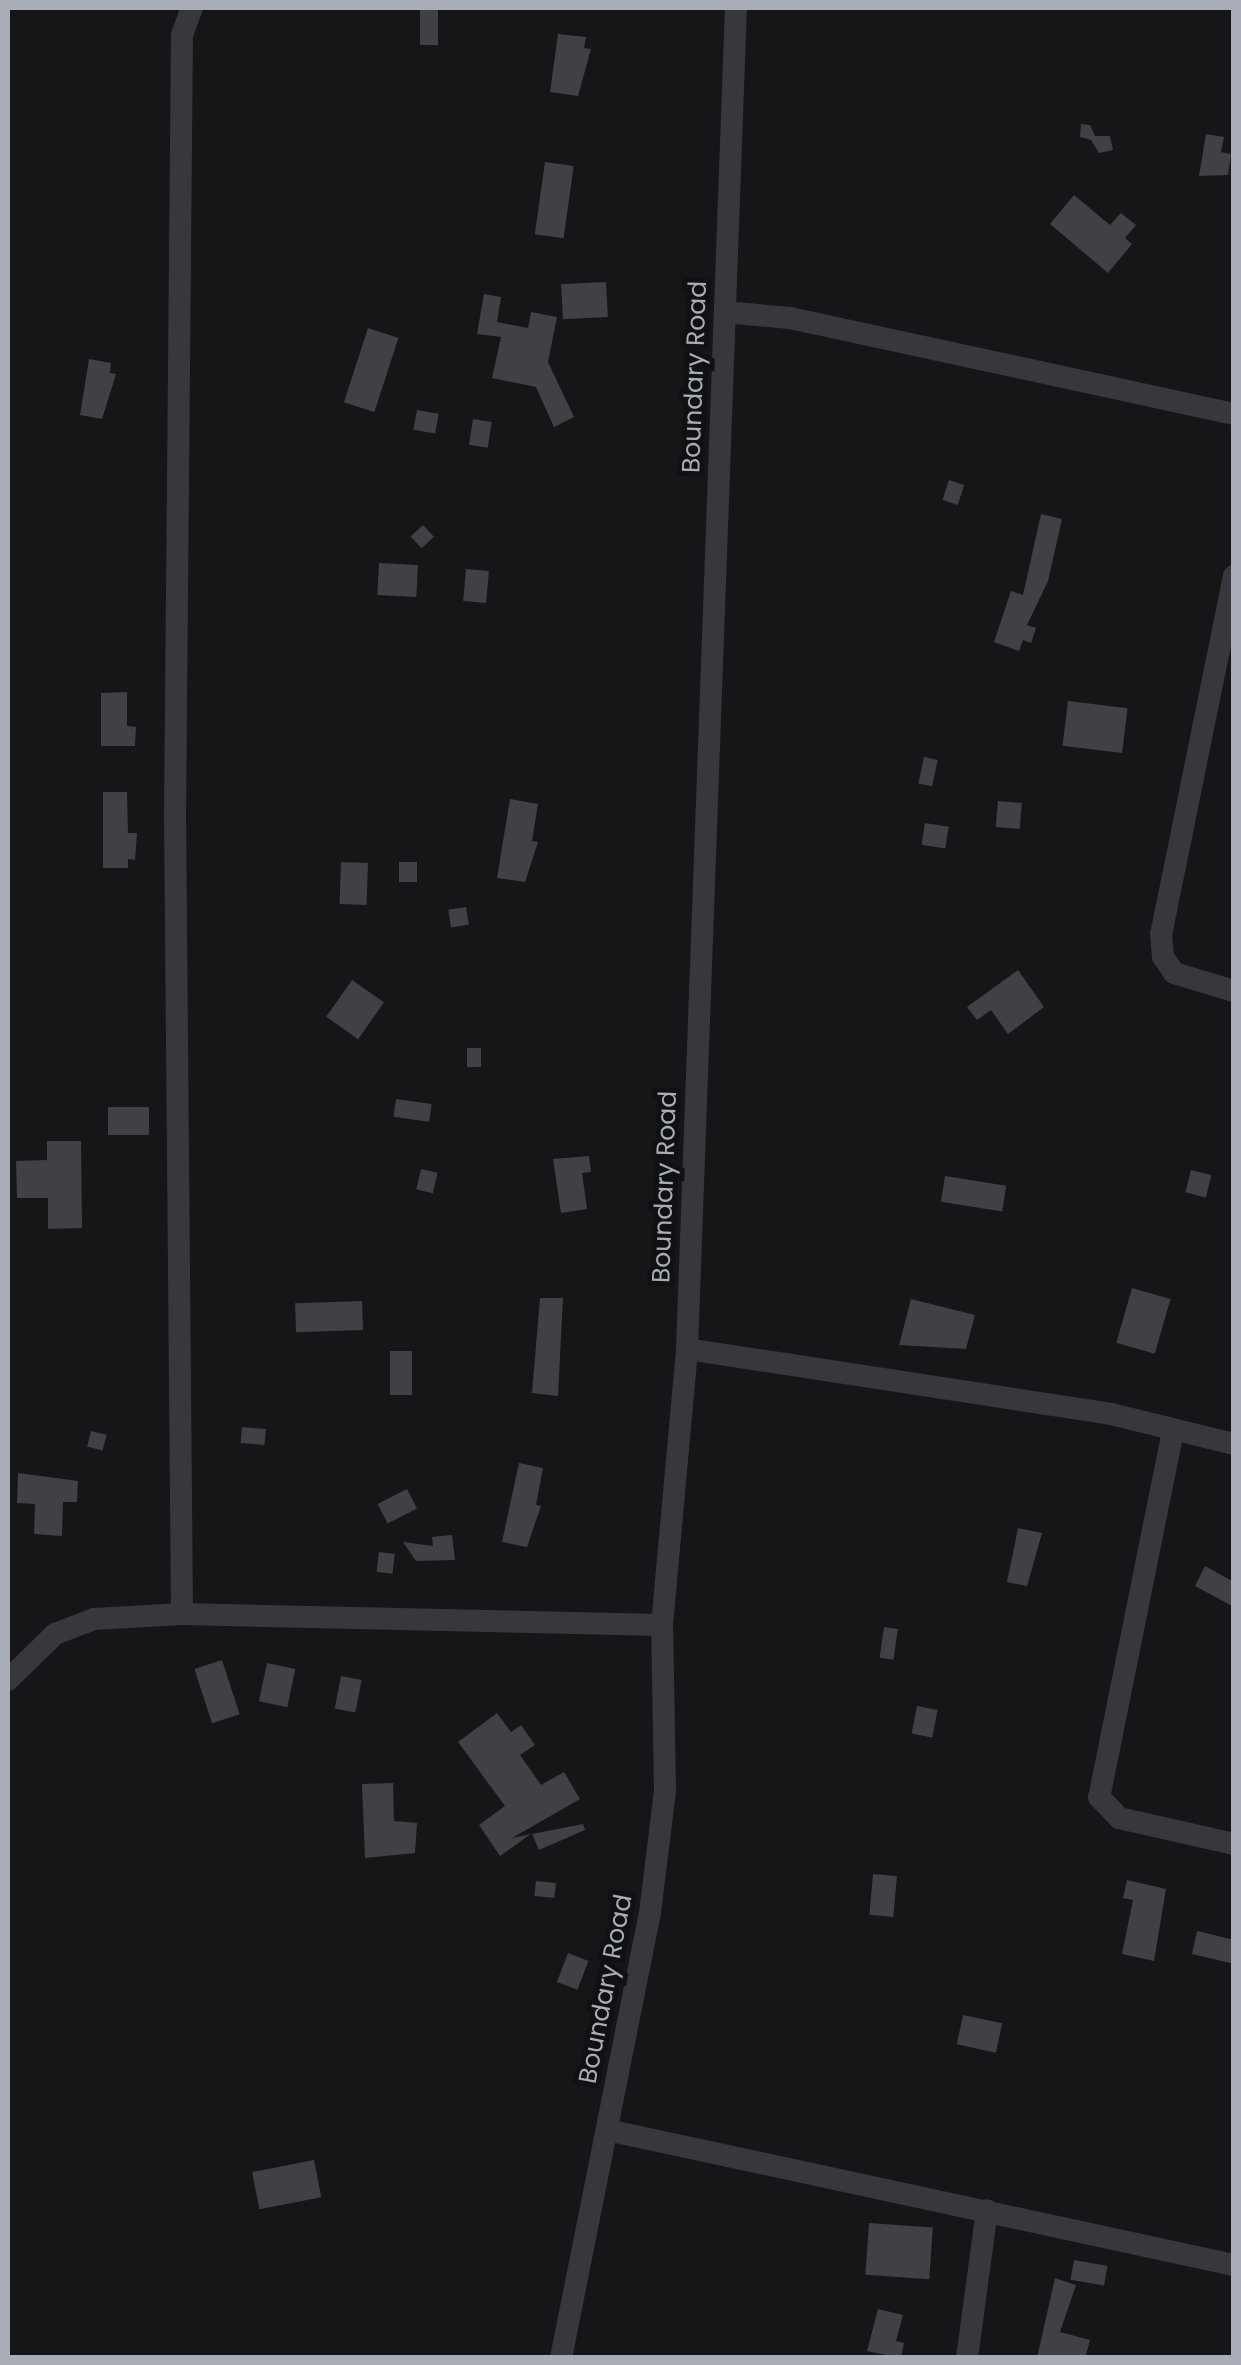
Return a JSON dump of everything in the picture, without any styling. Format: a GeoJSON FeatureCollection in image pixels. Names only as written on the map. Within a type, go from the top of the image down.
{"type":"FeatureCollection","features":[{"type":"Feature","properties":{"kind":"street"},"geometry":{"type":"LineString","coordinates":[[182,1614],[174,817],[182,35],[192,8]]}},
{"type":"Feature","properties":{"kind":"street","name":"Boundary Road"},"geometry":{"type":"LineString","coordinates":[[561,2358],[650,1913],[665,1791],[662,1625],[687,1349],[736,8]]}},
{"type":"Feature","properties":{"kind":"street"},"geometry":{"type":"LineString","coordinates":[[725,312],[790,318],[1234,414]]}},
{"type":"Feature","properties":{"kind":"street"},"geometry":{"type":"LineString","coordinates":[[1234,576],[1162,934],[1164,957],[1174,973],[1234,991]]}},
{"type":"Feature","properties":{"kind":"street"},"geometry":{"type":"LineString","coordinates":[[687,1349],[1111,1414],[1234,1444]]}},
{"type":"Feature","properties":{"kind":"street"},"geometry":{"type":"LineString","coordinates":[[1173,1431],[1099,1798],[1119,1818],[1234,1844]]}},
{"type":"Feature","properties":{"kind":"street"},"geometry":{"type":"LineString","coordinates":[[8,1680],[68,1629],[94,1620],[182,1614],[662,1625]]}},
{"type":"Feature","properties":{"kind":"street"},"geometry":{"type":"LineString","coordinates":[[607,2130],[1234,2265]]}},
{"type":"Feature","properties":{"kind":"street"},"geometry":{"type":"LineString","coordinates":[[967,2358],[987,2210]]}},
{"type":"Feature","properties":{"kind":"building"},"geometry":{"type":"Polygon","coordinates":[[[420,8],[438,8],[438,45],[420,45],[420,8]]]}},
{"type":"Feature","properties":{"kind":"building"},"geometry":{"type":"Polygon","coordinates":[[[558,34],[586,37],[584,48],[591,49],[578,96],[550,92],[558,34]]]}},
{"type":"Feature","properties":{"kind":"building"},"geometry":{"type":"Polygon","coordinates":[[[1081,124],[1090,125],[1095,136],[1110,136],[1113,150],[1099,153],[1091,140],[1080,137],[1081,124]]]}},
{"type":"Feature","properties":{"kind":"building"},"geometry":{"type":"Polygon","coordinates":[[[1206,134],[1224,137],[1221,152],[1231,154],[1228,175],[1199,176],[1206,134]]]}},
{"type":"Feature","properties":{"kind":"building"},"geometry":{"type":"Polygon","coordinates":[[[545,162],[574,166],[564,238],[535,234],[545,162]]]}},
{"type":"Feature","properties":{"kind":"building"},"geometry":{"type":"Polygon","coordinates":[[[1074,195],[1110,225],[1121,213],[1136,225],[1125,238],[1132,244],[1108,273],[1050,224],[1074,195]]]}},
{"type":"Feature","properties":{"kind":"building"},"geometry":{"type":"Polygon","coordinates":[[[606,282],[608,317],[563,319],[561,284],[606,282]]]}},
{"type":"Feature","properties":{"kind":"building"},"geometry":{"type":"Polygon","coordinates":[[[484,294],[501,297],[497,322],[528,328],[531,312],[557,317],[548,362],[574,417],[554,427],[536,387],[492,378],[501,337],[477,334],[484,294]]]}},
{"type":"Feature","properties":{"kind":"building"},"geometry":{"type":"Polygon","coordinates":[[[368,328],[398,338],[374,412],[344,402],[368,328]]]}},
{"type":"Feature","properties":{"kind":"building"},"geometry":{"type":"Polygon","coordinates":[[[89,359],[111,363],[110,373],[116,374],[102,419],[80,415],[89,359]]]}},
{"type":"Feature","properties":{"kind":"building"},"geometry":{"type":"Polygon","coordinates":[[[417,410],[439,414],[435,434],[414,430],[417,410]]]}},
{"type":"Feature","properties":{"kind":"building"},"geometry":{"type":"Polygon","coordinates":[[[473,419],[492,422],[488,448],[469,445],[473,419]]]}},
{"type":"Feature","properties":{"kind":"building"},"geometry":{"type":"Polygon","coordinates":[[[949,480],[964,485],[958,505],[943,500],[949,480]]]}},
{"type":"Feature","properties":{"kind":"building"},"geometry":{"type":"Polygon","coordinates":[[[1041,514],[1062,519],[1048,581],[1027,625],[1036,628],[1031,643],[1023,640],[1019,651],[994,642],[1011,591],[1023,595],[1041,514]]]}},
{"type":"Feature","properties":{"kind":"building"},"geometry":{"type":"Polygon","coordinates":[[[423,525],[434,537],[421,548],[411,537],[423,525]]]}},
{"type":"Feature","properties":{"kind":"building"},"geometry":{"type":"Polygon","coordinates":[[[379,563],[418,565],[416,597],[377,595],[379,563]]]}},
{"type":"Feature","properties":{"kind":"building"},"geometry":{"type":"Polygon","coordinates":[[[466,569],[489,571],[486,603],[463,601],[466,569]]]}},
{"type":"Feature","properties":{"kind":"building"},"geometry":{"type":"Polygon","coordinates":[[[127,692],[127,726],[136,727],[135,746],[101,746],[101,693],[127,692]]]}},
{"type":"Feature","properties":{"kind":"building"},"geometry":{"type":"Polygon","coordinates":[[[1068,701],[1128,708],[1122,753],[1063,746],[1068,701]]]}},
{"type":"Feature","properties":{"kind":"building"},"geometry":{"type":"Polygon","coordinates":[[[924,757],[938,760],[932,786],[918,783],[924,757]]]}},
{"type":"Feature","properties":{"kind":"building"},"geometry":{"type":"Polygon","coordinates":[[[103,792],[127,792],[128,833],[137,833],[135,860],[128,859],[128,868],[103,868],[103,792]]]}},
{"type":"Feature","properties":{"kind":"building"},"geometry":{"type":"Polygon","coordinates":[[[510,799],[538,804],[532,841],[538,842],[525,882],[497,878],[510,799]]]}},
{"type":"Feature","properties":{"kind":"building"},"geometry":{"type":"Polygon","coordinates":[[[998,801],[1022,803],[1020,829],[996,827],[998,801]]]}},
{"type":"Feature","properties":{"kind":"building"},"geometry":{"type":"Polygon","coordinates":[[[925,823],[949,827],[945,848],[922,845],[925,823]]]}},
{"type":"Feature","properties":{"kind":"building"},"geometry":{"type":"Polygon","coordinates":[[[341,862],[368,863],[367,905],[340,904],[341,862]]]}},
{"type":"Feature","properties":{"kind":"building"},"geometry":{"type":"Polygon","coordinates":[[[399,862],[417,862],[417,882],[399,882],[399,862]]]}},
{"type":"Feature","properties":{"kind":"building"},"geometry":{"type":"Polygon","coordinates":[[[466,907],[469,925],[451,928],[448,910],[466,907]]]}},
{"type":"Feature","properties":{"kind":"building"},"geometry":{"type":"Polygon","coordinates":[[[1018,970],[1044,1007],[1008,1034],[991,1010],[977,1020],[967,1007],[1018,970]]]}},
{"type":"Feature","properties":{"kind":"building"},"geometry":{"type":"Polygon","coordinates":[[[352,980],[384,1002],[358,1039],[326,1017],[352,980]]]}},
{"type":"Feature","properties":{"kind":"building"},"geometry":{"type":"Polygon","coordinates":[[[467,1048],[481,1048],[481,1067],[467,1067],[467,1048]]]}},
{"type":"Feature","properties":{"kind":"building"},"geometry":{"type":"Polygon","coordinates":[[[396,1099],[432,1104],[429,1122],[393,1117],[396,1099]]]}},
{"type":"Feature","properties":{"kind":"building"},"geometry":{"type":"Polygon","coordinates":[[[108,1107],[149,1107],[149,1135],[108,1135],[108,1107]]]}},
{"type":"Feature","properties":{"kind":"building"},"geometry":{"type":"Polygon","coordinates":[[[47,1141],[81,1141],[82,1228],[48,1229],[48,1198],[17,1198],[16,1161],[47,1160],[47,1141]]]}},
{"type":"Feature","properties":{"kind":"building"},"geometry":{"type":"Polygon","coordinates":[[[589,1156],[591,1172],[582,1173],[587,1209],[561,1213],[553,1159],[589,1156]]]}},
{"type":"Feature","properties":{"kind":"building"},"geometry":{"type":"Polygon","coordinates":[[[421,1169],[438,1173],[433,1193],[416,1189],[421,1169]]]}},
{"type":"Feature","properties":{"kind":"building"},"geometry":{"type":"Polygon","coordinates":[[[1191,1170],[1211,1175],[1206,1197],[1185,1192],[1191,1170]]]}},
{"type":"Feature","properties":{"kind":"building"},"geometry":{"type":"Polygon","coordinates":[[[945,1176],[1006,1186],[1002,1211],[941,1202],[945,1176]]]}},
{"type":"Feature","properties":{"kind":"building"},"geometry":{"type":"Polygon","coordinates":[[[1132,1288],[1170,1299],[1155,1354],[1116,1343],[1132,1288]]]}},
{"type":"Feature","properties":{"kind":"building"},"geometry":{"type":"Polygon","coordinates":[[[540,1298],[563,1298],[558,1396],[532,1393],[540,1298]]]}},
{"type":"Feature","properties":{"kind":"building"},"geometry":{"type":"Polygon","coordinates":[[[911,1299],[975,1315],[966,1349],[899,1345],[911,1299]]]}},
{"type":"Feature","properties":{"kind":"building"},"geometry":{"type":"Polygon","coordinates":[[[362,1301],[363,1330],[296,1332],[295,1303],[362,1301]]]}},
{"type":"Feature","properties":{"kind":"building"},"geometry":{"type":"Polygon","coordinates":[[[390,1351],[412,1351],[412,1395],[390,1395],[390,1351]]]}},
{"type":"Feature","properties":{"kind":"building"},"geometry":{"type":"Polygon","coordinates":[[[242,1427],[266,1429],[265,1445],[241,1443],[242,1427]]]}},
{"type":"Feature","properties":{"kind":"building"},"geometry":{"type":"Polygon","coordinates":[[[91,1431],[107,1435],[103,1450],[87,1447],[91,1431]]]}},
{"type":"Feature","properties":{"kind":"building"},"geometry":{"type":"Polygon","coordinates":[[[519,1463],[543,1468],[536,1505],[541,1506],[527,1547],[502,1542],[519,1463]]]}},
{"type":"Feature","properties":{"kind":"building"},"geometry":{"type":"Polygon","coordinates":[[[18,1473],[78,1481],[77,1502],[63,1502],[62,1536],[34,1534],[35,1504],[17,1503],[18,1473]]]}},
{"type":"Feature","properties":{"kind":"building"},"geometry":{"type":"Polygon","coordinates":[[[407,1489],[417,1509],[388,1524],[378,1504],[407,1489]]]}},
{"type":"Feature","properties":{"kind":"building"},"geometry":{"type":"Polygon","coordinates":[[[1018,1528],[1042,1533],[1027,1586],[1007,1582],[1018,1528]]]}},
{"type":"Feature","properties":{"kind":"building"},"geometry":{"type":"Polygon","coordinates":[[[452,1535],[455,1560],[416,1561],[403,1542],[433,1546],[432,1537],[452,1535]]]}},
{"type":"Feature","properties":{"kind":"building"},"geometry":{"type":"Polygon","coordinates":[[[379,1552],[395,1554],[392,1574],[377,1572],[379,1552]]]}},
{"type":"Feature","properties":{"kind":"building"},"geometry":{"type":"Polygon","coordinates":[[[1205,1566],[1234,1582],[1234,1607],[1195,1586],[1205,1566]]]}},
{"type":"Feature","properties":{"kind":"building"},"geometry":{"type":"Polygon","coordinates":[[[884,1627],[898,1629],[894,1660],[880,1658],[884,1627]]]}},
{"type":"Feature","properties":{"kind":"building"},"geometry":{"type":"Polygon","coordinates":[[[222,1660],[240,1714],[212,1723],[194,1669],[222,1660]]]}},
{"type":"Feature","properties":{"kind":"building"},"geometry":{"type":"Polygon","coordinates":[[[267,1663],[295,1669],[287,1707],[259,1701],[267,1663]]]}},
{"type":"Feature","properties":{"kind":"building"},"geometry":{"type":"Polygon","coordinates":[[[341,1676],[362,1680],[355,1712],[335,1708],[341,1676]]]}},
{"type":"Feature","properties":{"kind":"building"},"geometry":{"type":"Polygon","coordinates":[[[917,1706],[938,1710],[932,1737],[912,1733],[917,1706]]]}},
{"type":"Feature","properties":{"kind":"building"},"geometry":{"type":"Polygon","coordinates":[[[497,1713],[511,1732],[521,1725],[535,1745],[520,1755],[541,1785],[564,1772],[580,1799],[512,1838],[531,1834],[500,1856],[479,1825],[505,1806],[458,1742],[497,1713]]]}},
{"type":"Feature","properties":{"kind":"building"},"geometry":{"type":"Polygon","coordinates":[[[393,1783],[394,1821],[417,1823],[415,1853],[365,1858],[362,1784],[393,1783]]]}},
{"type":"Feature","properties":{"kind":"building"},"geometry":{"type":"Polygon","coordinates":[[[583,1824],[585,1830],[539,1850],[532,1834],[583,1824]]]}},
{"type":"Feature","properties":{"kind":"building"},"geometry":{"type":"Polygon","coordinates":[[[873,1874],[897,1876],[893,1917],[869,1915],[873,1874]]]}},
{"type":"Feature","properties":{"kind":"building"},"geometry":{"type":"Polygon","coordinates":[[[1127,1880],[1166,1889],[1154,1961],[1122,1954],[1133,1900],[1123,1898],[1127,1880]]]}},
{"type":"Feature","properties":{"kind":"building"},"geometry":{"type":"Polygon","coordinates":[[[536,1881],[556,1883],[554,1898],[534,1896],[536,1881]]]}},
{"type":"Feature","properties":{"kind":"building"},"geometry":{"type":"Polygon","coordinates":[[[1197,1931],[1234,1940],[1234,1964],[1192,1954],[1197,1931]]]}},
{"type":"Feature","properties":{"kind":"building"},"geometry":{"type":"Polygon","coordinates":[[[568,1953],[589,1961],[577,1990],[557,1982],[568,1953]]]}},
{"type":"Feature","properties":{"kind":"building"},"geometry":{"type":"Polygon","coordinates":[[[963,2015],[1002,2023],[996,2053],[957,2044],[963,2015]]]}},
{"type":"Feature","properties":{"kind":"building"},"geometry":{"type":"Polygon","coordinates":[[[314,2160],[321,2197],[259,2209],[252,2172],[314,2160]]]}},
{"type":"Feature","properties":{"kind":"building"},"geometry":{"type":"Polygon","coordinates":[[[869,2223],[933,2227],[929,2279],[865,2275],[869,2223]]]}},
{"type":"Feature","properties":{"kind":"building"},"geometry":{"type":"Polygon","coordinates":[[[1074,2260],[1107,2266],[1104,2286],[1071,2280],[1074,2260]]]}},
{"type":"Feature","properties":{"kind":"building"},"geometry":{"type":"Polygon","coordinates":[[[1055,2278],[1076,2285],[1060,2332],[1090,2340],[1086,2355],[1037,2358],[1055,2278]]]}},
{"type":"Feature","properties":{"kind":"building"},"geometry":{"type":"Polygon","coordinates":[[[878,2309],[903,2315],[896,2341],[904,2343],[901,2358],[867,2351],[878,2309]]]}}]}
